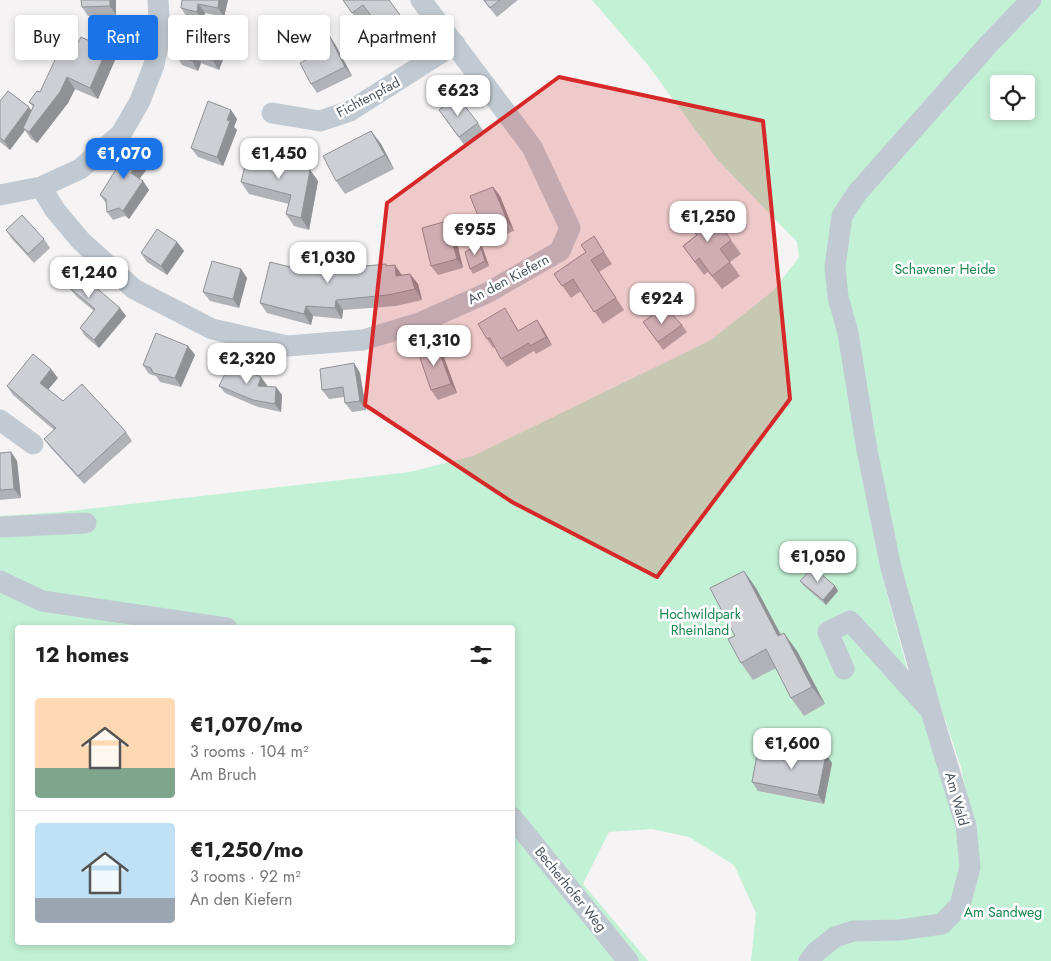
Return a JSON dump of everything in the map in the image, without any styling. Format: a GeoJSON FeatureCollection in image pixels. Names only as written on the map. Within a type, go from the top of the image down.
{"type":"FeatureCollection","features":[{"type":"Feature","properties":{"kind":"street"},"geometry":{"type":"LineString","coordinates":[[0,195],[41,187],[80,169],[121,134],[140,101],[154,65],[160,35],[158,0]]}},
{"type":"Feature","properties":{"kind":"street","name":"An den Kiefern"},"geometry":{"type":"LineString","coordinates":[[41,187],[55,210],[81,241],[134,289],[212,329],[286,346],[363,340],[419,323],[488,293],[560,251],[570,228],[532,147],[421,0]]}},
{"type":"Feature","properties":{"kind":"street"},"geometry":{"type":"LineString","coordinates":[[931,712],[882,530],[848,333],[838,297],[835,267],[842,216],[857,194],[987,46],[1031,0]]}},
{"type":"Feature","properties":{"kind":"street","name":"Fichtenpfad"},"geometry":{"type":"LineString","coordinates":[[272,113],[320,121],[350,111],[455,44]]}},
{"type":"Feature","properties":{"kind":"street"},"geometry":{"type":"LineString","coordinates":[[0,420],[33,444]]}},
{"type":"Feature","properties":{"kind":"street"},"geometry":{"type":"LineString","coordinates":[[0,527],[86,524]]}},
{"type":"Feature","properties":{"kind":"street"},"geometry":{"type":"LineString","coordinates":[[0,581],[42,601],[206,625]]}},
{"type":"Feature","properties":{"kind":"street","name":"Am Wald"},"geometry":{"type":"LineString","coordinates":[[809,961],[816,952],[835,937],[866,929],[899,930],[942,924],[960,905],[970,867],[966,826],[931,712],[850,621],[828,632],[844,669]]}},
{"type":"Feature","properties":{"kind":"street","name":"Becherhofer Weg"},"geometry":{"type":"LineString","coordinates":[[515,821],[628,961]]}},
{"type":"Feature","properties":{"kind":"highlighted area"},"geometry":{"type":"Polygon","coordinates":[[[559,77],[763,121],[790,399],[657,577],[512,502],[365,405],[387,203],[559,77]]]}},
{"type":"Feature","properties":{"kind":"green space"},"geometry":{"type":"Polygon","coordinates":[[[592,0],[1051,0],[1051,961],[751,961],[756,913],[734,865],[689,837],[652,829],[609,832],[583,884],[648,961],[0,961],[0,516],[61,512],[410,472],[473,456],[711,340],[774,290],[799,257],[797,242],[716,158],[648,65],[592,0]],[[881,571],[911,683],[964,783],[961,767],[928,669],[881,571]]]}},
{"type":"Feature","properties":{"kind":"building"},"geometry":{"type":"Polygon","coordinates":[[[81,0],[110,0],[110,6],[82,7],[81,0]]]}},
{"type":"Feature","properties":{"kind":"building"},"geometry":{"type":"Polygon","coordinates":[[[182,0],[219,0],[218,8],[198,4],[197,12],[181,8],[182,0]]]}},
{"type":"Feature","properties":{"kind":"building"},"geometry":{"type":"Polygon","coordinates":[[[343,0],[389,0],[400,15],[370,15],[363,5],[352,13],[343,0]]]}},
{"type":"Feature","properties":{"kind":"building"},"geometry":{"type":"Polygon","coordinates":[[[484,0],[500,0],[490,8],[484,0]]]}},
{"type":"Feature","properties":{"kind":"building"},"geometry":{"type":"Polygon","coordinates":[[[81,37],[88,40],[88,60],[102,60],[90,88],[67,77],[60,92],[29,132],[23,128],[34,105],[29,102],[37,91],[40,92],[55,60],[78,60],[78,43],[81,37]]]}},
{"type":"Feature","properties":{"kind":"building"},"geometry":{"type":"Polygon","coordinates":[[[330,37],[345,67],[311,84],[300,63],[306,60],[330,60],[330,37]]]}},
{"type":"Feature","properties":{"kind":"building"},"geometry":{"type":"Polygon","coordinates":[[[8,91],[29,107],[4,141],[0,138],[0,101],[8,91]]]}},
{"type":"Feature","properties":{"kind":"building"},"geometry":{"type":"Polygon","coordinates":[[[457,96],[478,123],[459,137],[439,110],[457,96]]]}},
{"type":"Feature","properties":{"kind":"building"},"geometry":{"type":"Polygon","coordinates":[[[208,101],[231,110],[227,120],[230,121],[217,157],[191,148],[208,101]]]}},
{"type":"Feature","properties":{"kind":"building"},"geometry":{"type":"Polygon","coordinates":[[[371,131],[385,155],[336,181],[323,156],[371,131]]]}},
{"type":"Feature","properties":{"kind":"building"},"geometry":{"type":"Polygon","coordinates":[[[136,142],[148,152],[131,173],[143,181],[123,211],[119,208],[107,212],[106,199],[100,195],[125,155],[136,142]]]}},
{"type":"Feature","properties":{"kind":"building"},"geometry":{"type":"Polygon","coordinates":[[[248,154],[310,170],[301,218],[286,214],[291,195],[241,182],[248,154]]]}},
{"type":"Feature","properties":{"kind":"building"},"geometry":{"type":"Polygon","coordinates":[[[493,187],[508,222],[484,231],[470,196],[493,187]]]}},
{"type":"Feature","properties":{"kind":"building"},"geometry":{"type":"Polygon","coordinates":[[[709,210],[731,240],[720,249],[730,262],[712,276],[699,258],[695,262],[683,246],[697,235],[689,225],[709,210]]]}},
{"type":"Feature","properties":{"kind":"building"},"geometry":{"type":"Polygon","coordinates":[[[22,215],[44,239],[28,254],[6,230],[22,215]]]}},
{"type":"Feature","properties":{"kind":"building"},"geometry":{"type":"Polygon","coordinates":[[[447,221],[457,259],[431,266],[422,228],[447,221]]]}},
{"type":"Feature","properties":{"kind":"building"},"geometry":{"type":"Polygon","coordinates":[[[157,229],[177,242],[161,266],[141,253],[157,229]]]}},
{"type":"Feature","properties":{"kind":"building"},"geometry":{"type":"Polygon","coordinates":[[[594,236],[604,252],[591,260],[616,298],[594,312],[573,279],[562,286],[554,274],[586,252],[581,245],[594,236]]]}},
{"type":"Feature","properties":{"kind":"building"},"geometry":{"type":"Polygon","coordinates":[[[480,244],[485,261],[470,269],[465,252],[480,244]]]}},
{"type":"Feature","properties":{"kind":"building"},"geometry":{"type":"Polygon","coordinates":[[[299,249],[319,254],[315,271],[386,264],[386,266],[395,265],[396,276],[410,274],[415,289],[388,295],[336,300],[335,308],[306,306],[304,314],[260,303],[270,262],[294,268],[299,249]]]}},
{"type":"Feature","properties":{"kind":"building"},"geometry":{"type":"Polygon","coordinates":[[[68,259],[86,279],[120,308],[94,340],[80,328],[95,309],[71,289],[55,270],[68,259]]]}},
{"type":"Feature","properties":{"kind":"building"},"geometry":{"type":"Polygon","coordinates":[[[212,261],[241,269],[233,299],[203,292],[212,261]]]}},
{"type":"Feature","properties":{"kind":"building"},"geometry":{"type":"Polygon","coordinates":[[[505,308],[518,331],[537,320],[546,337],[530,346],[529,343],[501,359],[490,338],[487,339],[478,324],[505,308]]]}},
{"type":"Feature","properties":{"kind":"building"},"geometry":{"type":"Polygon","coordinates":[[[667,309],[682,325],[658,342],[643,322],[655,313],[658,316],[667,309]]]}},
{"type":"Feature","properties":{"kind":"building"},"geometry":{"type":"Polygon","coordinates":[[[156,333],[188,346],[175,378],[153,373],[151,368],[143,365],[156,333]]]}},
{"type":"Feature","properties":{"kind":"building"},"geometry":{"type":"Polygon","coordinates":[[[436,343],[451,384],[431,390],[417,349],[436,343]]]}},
{"type":"Feature","properties":{"kind":"building"},"geometry":{"type":"Polygon","coordinates":[[[33,354],[51,369],[40,383],[63,401],[82,384],[126,432],[78,476],[44,439],[56,428],[7,386],[33,354]]]}},
{"type":"Feature","properties":{"kind":"building"},"geometry":{"type":"Polygon","coordinates":[[[354,363],[360,401],[345,403],[343,387],[322,390],[320,369],[354,363]]]}},
{"type":"Feature","properties":{"kind":"building"},"geometry":{"type":"Polygon","coordinates":[[[230,364],[261,377],[258,386],[276,387],[275,404],[253,400],[219,386],[230,364]]]}},
{"type":"Feature","properties":{"kind":"building"},"geometry":{"type":"Polygon","coordinates":[[[11,452],[14,489],[0,490],[0,453],[11,452]]]}},
{"type":"Feature","properties":{"kind":"building"},"geometry":{"type":"Polygon","coordinates":[[[813,567],[835,586],[823,600],[800,581],[813,567]]]}},
{"type":"Feature","properties":{"kind":"building"},"geometry":{"type":"Polygon","coordinates":[[[744,571],[778,636],[784,633],[812,687],[791,698],[766,649],[741,663],[728,639],[735,636],[710,588],[744,571]]]}},
{"type":"Feature","properties":{"kind":"building"},"geometry":{"type":"Polygon","coordinates":[[[802,740],[815,742],[813,752],[826,754],[818,795],[752,782],[757,755],[784,760],[786,747],[800,750],[802,740]]]}},
{"type":"Feature","properties":{"kind":"park label","name":"Schavener Heide"},"geometry":{"type":"Point","coordinates":[945,269]}},
{"type":"Feature","properties":{"kind":"park label","name":"Hochwildpark Rheinland"},"geometry":{"type":"Point","coordinates":[700,622]}},
{"type":"Feature","properties":{"kind":"park label","name":"Am Sandweg"},"geometry":{"type":"Point","coordinates":[1003,912]}}]}
